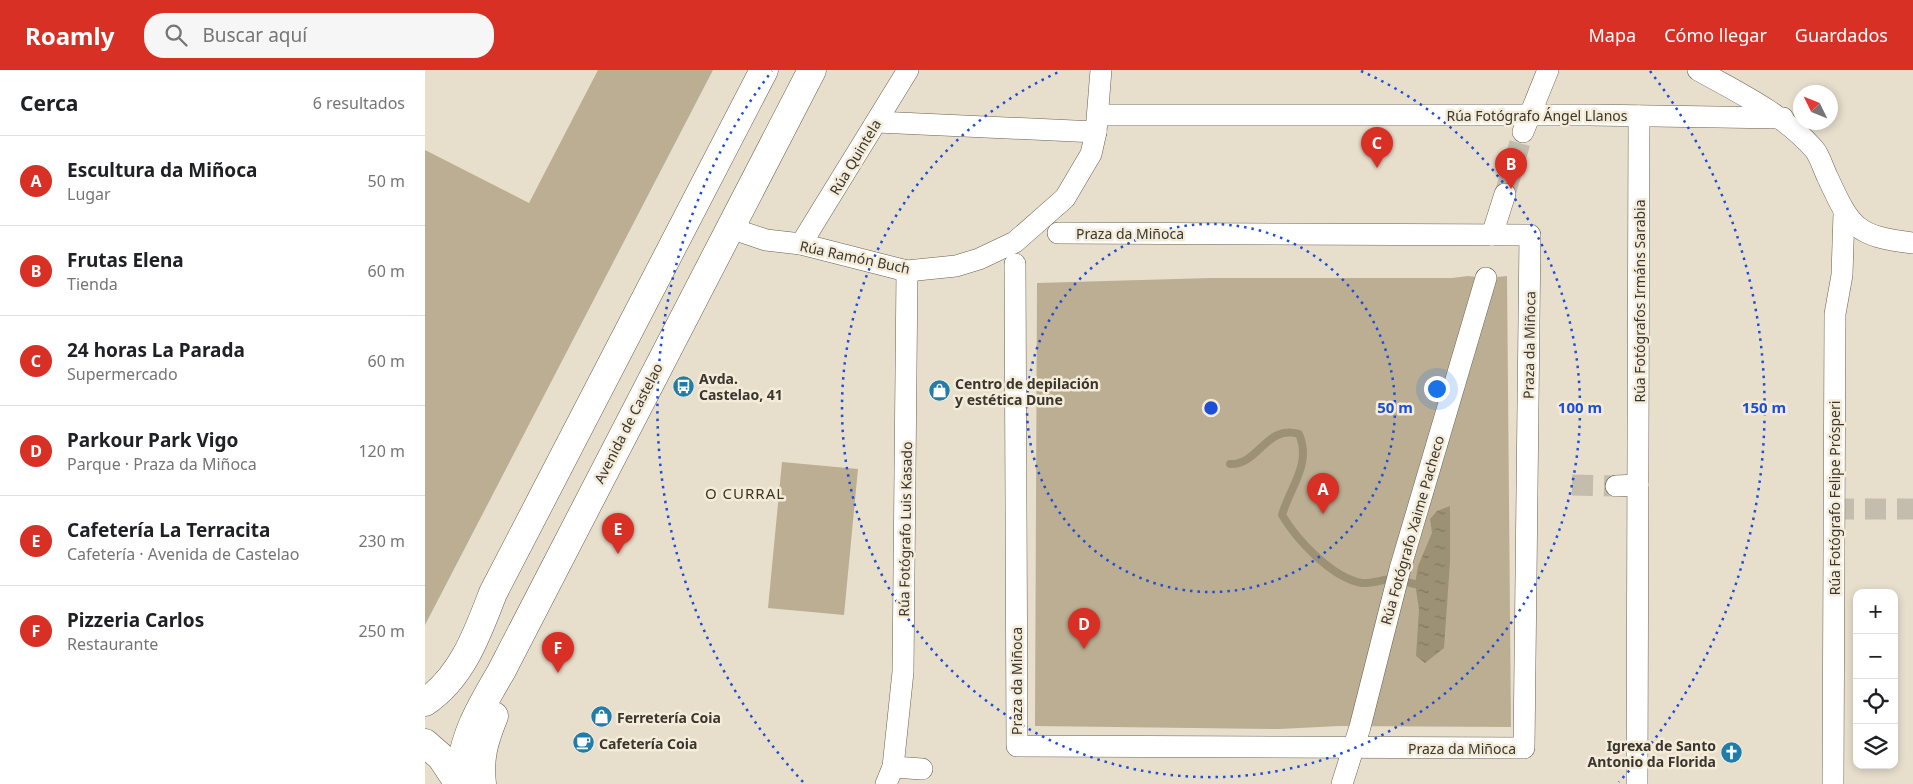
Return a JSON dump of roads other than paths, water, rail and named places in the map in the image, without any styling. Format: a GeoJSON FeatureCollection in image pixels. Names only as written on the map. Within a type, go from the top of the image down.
{"type":"FeatureCollection","features":[{"type":"Feature","properties":{"kind":"main road"},"geometry":{"type":"LineString","coordinates":[[425,702],[434,696],[457,668],[475,640],[493,593],[763,70]]}},
{"type":"Feature","properties":{"kind":"main road","name":"Avenida de Castelao"},"geometry":{"type":"LineString","coordinates":[[467,783],[480,763],[485,739],[495,713],[501,672],[812,70]]}},
{"type":"Feature","properties":{"kind":"main road"},"geometry":{"type":"LineString","coordinates":[[425,677],[445,656],[465,626],[493,593]]}},
{"type":"Feature","properties":{"kind":"main road"},"geometry":{"type":"LineString","coordinates":[[425,743],[467,783]]}},
{"type":"Feature","properties":{"kind":"street","name":"Rúa Quintela"},"geometry":{"type":"LineString","coordinates":[[801,244],[909,70]]}},
{"type":"Feature","properties":{"kind":"street","name":"Rúa Ramón Buch"},"geometry":{"type":"LineString","coordinates":[[730,228],[766,240],[801,244],[907,271],[956,266],[979,259],[1015,242],[1065,198],[1091,154],[1097,123],[1101,70]]}},
{"type":"Feature","properties":{"kind":"street"},"geometry":{"type":"LineString","coordinates":[[1527,124],[1548,70]]}},
{"type":"Feature","properties":{"kind":"street"},"geometry":{"type":"LineString","coordinates":[[1698,70],[1783,118],[1816,151],[1844,213],[1857,227],[1878,238],[1913,243]]}},
{"type":"Feature","properties":{"kind":"street","name":"Rúa Fotógrafo Ángel Llanos"},"geometry":{"type":"LineString","coordinates":[[877,122],[1527,124],[1639,116],[1783,118]]}},
{"type":"Feature","properties":{"kind":"street","name":"Rúa Fotógrafos Irmáns Sarabia"},"geometry":{"type":"LineString","coordinates":[[1637,784],[1639,116]]}},
{"type":"Feature","properties":{"kind":"street"},"geometry":{"type":"LineString","coordinates":[[1492,235],[1505,194]]}},
{"type":"Feature","properties":{"kind":"street","name":"Rúa Fotógrafo Felipe Prósperi"},"geometry":{"type":"LineString","coordinates":[[1833,784],[1835,314],[1842,275],[1844,213]]}},
{"type":"Feature","properties":{"kind":"street","name":"Praza da Miñoca"},"geometry":{"type":"LineString","coordinates":[[1015,264],[1017,746],[1524,748],[1530,235],[1058,233]]}},
{"type":"Feature","properties":{"kind":"street","name":"Rúa Fotógrafo Luis Kasado"},"geometry":{"type":"LineString","coordinates":[[890,776],[903,672],[907,271]]}},
{"type":"Feature","properties":{"kind":"street","name":"Rúa Fotógrafo Xaime Pacheco"},"geometry":{"type":"LineString","coordinates":[[1342,784],[1360,727],[1397,579],[1486,278]]}},
{"type":"Feature","properties":{"kind":"street"},"geometry":{"type":"LineString","coordinates":[[1616,486],[1638,485]]}},
{"type":"Feature","properties":{"kind":"street"},"geometry":{"type":"LineString","coordinates":[[890,776],[922,769]]}},
{"type":"Feature","properties":{"kind":"water"},"geometry":{"type":"Polygon","coordinates":[[[1450,506],[1450,562],[1444,648],[1425,663],[1416,656],[1419,609],[1415,584],[1418,566],[1432,533],[1430,519],[1437,511],[1450,506]]]}},
{"type":"Feature","properties":{"kind":"waterway"},"geometry":{"type":"LineString","coordinates":[[1230,464],[1240,463],[1270,439],[1278,435],[1288,432],[1299,434],[1303,455],[1301,465],[1282,515],[1289,525],[1306,546],[1327,566],[1351,580],[1366,583],[1396,579],[1415,584]]}},
{"type":"Feature","properties":{"kind":"tunnel"},"geometry":{"type":"LineString","coordinates":[[1505,194],[1523,132]]}},
{"type":"Feature","properties":{"kind":"tunnel"},"geometry":{"type":"LineString","coordinates":[[1572,485],[1616,486]]}},
{"type":"Feature","properties":{"kind":"tunnel"},"geometry":{"type":"LineString","coordinates":[[1833,509],[1913,509]]}},
{"type":"Feature","properties":{"kind":"place","name":"24 horas La Parada"},"geometry":{"type":"Point","coordinates":[1377,168]}},
{"type":"Feature","properties":{"kind":"place","name":"Frutas Elena"},"geometry":{"type":"Point","coordinates":[1511,189]}},
{"type":"Feature","properties":{"kind":"place","name":"Avda. Castelao, 41"},"geometry":{"type":"Point","coordinates":[683,386]}},
{"type":"Feature","properties":{"kind":"place","name":"Centro de depilación y estética Dune"},"geometry":{"type":"Point","coordinates":[939,391]}},
{"type":"Feature","properties":{"kind":"place","name":"Escultura da Miñoca"},"geometry":{"type":"Point","coordinates":[1323,514]}},
{"type":"Feature","properties":{"kind":"place","name":"Cafetería La Terracita"},"geometry":{"type":"Point","coordinates":[618,554]}},
{"type":"Feature","properties":{"kind":"place","name":"Parkour Park Vigo"},"geometry":{"type":"Point","coordinates":[1084,649]}},
{"type":"Feature","properties":{"kind":"place","name":"Pizzeria Carlos"},"geometry":{"type":"Point","coordinates":[558,673]}},
{"type":"Feature","properties":{"kind":"place","name":"Ferretería Coia"},"geometry":{"type":"Point","coordinates":[601,717]}},
{"type":"Feature","properties":{"kind":"place","name":"Cafetería Coia"},"geometry":{"type":"Point","coordinates":[583,743]}},
{"type":"Feature","properties":{"kind":"place","name":"Igrexa de Santo Antonio da Florida"},"geometry":{"type":"Point","coordinates":[1732,753]}},
{"type":"Feature","properties":{"kind":"district","name":"O CURRAL"},"geometry":{"type":"Point","coordinates":[745,493]}}]}
